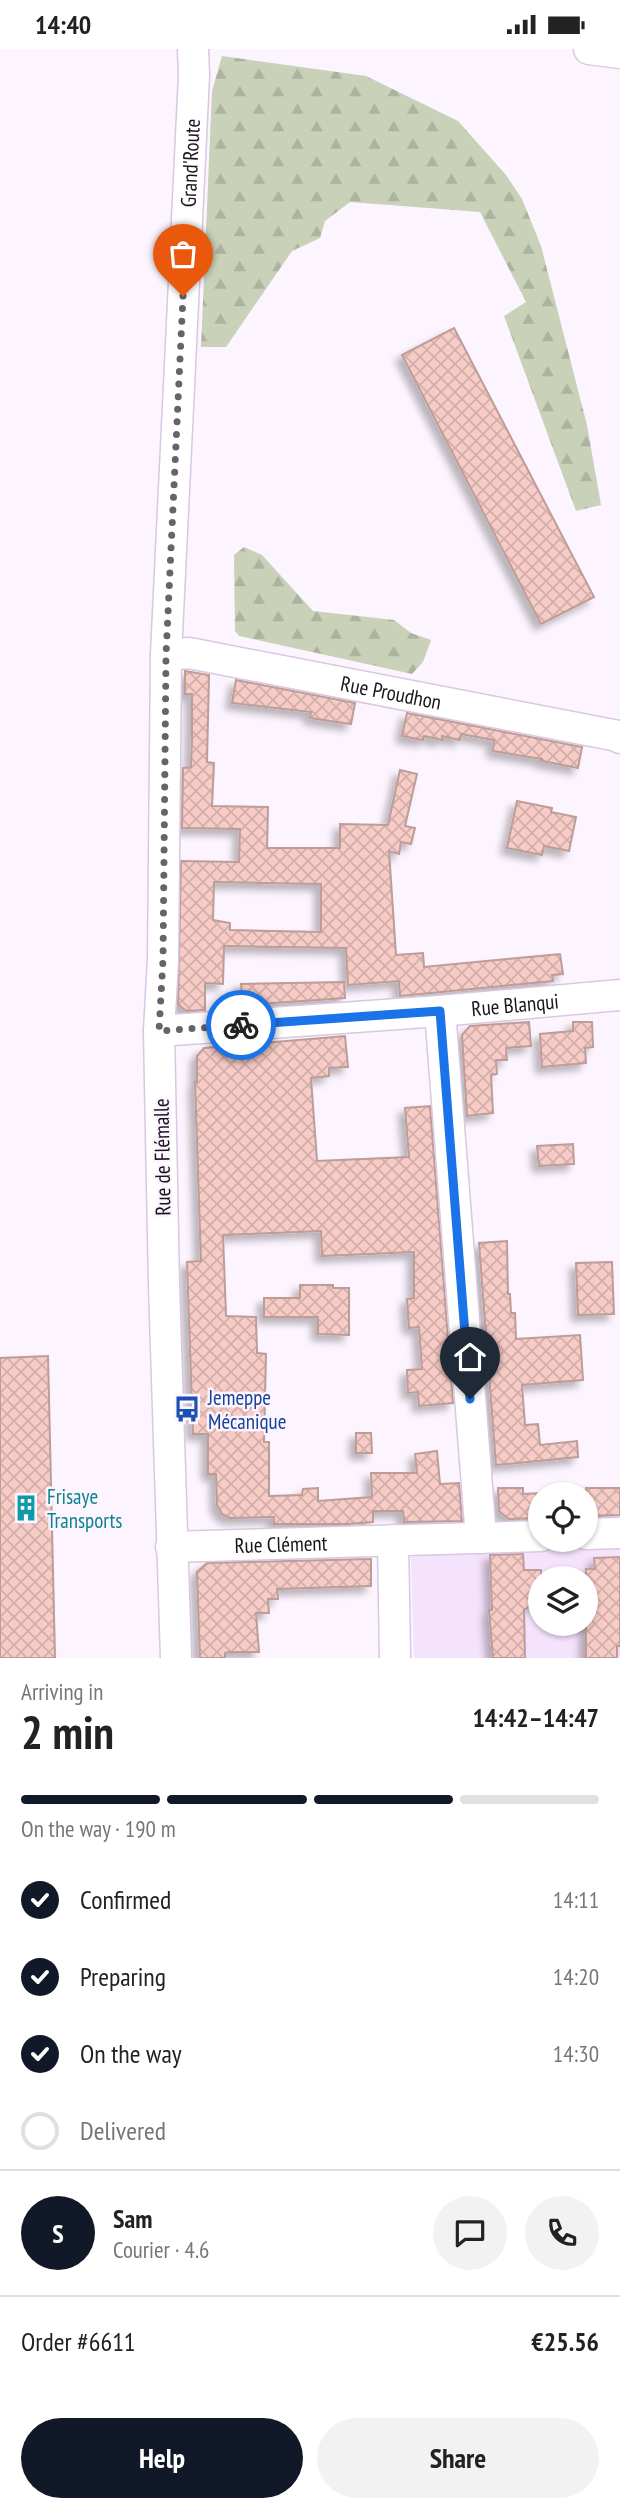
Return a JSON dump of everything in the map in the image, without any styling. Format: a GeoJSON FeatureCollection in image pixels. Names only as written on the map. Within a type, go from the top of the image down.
{"type":"FeatureCollection","features":[{"type":"Feature","properties":{"kind":"street","name":"Grand'Route"},"geometry":{"type":"LineString","coordinates":[[166,655],[194,75],[192,49]]}},
{"type":"Feature","properties":{"kind":"street"},"geometry":{"type":"LineString","coordinates":[[589,49],[620,53]]}},
{"type":"Feature","properties":{"kind":"street","name":"Rue Proudhon"},"geometry":{"type":"LineString","coordinates":[[166,655],[189,653],[619,737]]}},
{"type":"Feature","properties":{"kind":"street","name":"Rue de Flémalle"},"geometry":{"type":"LineString","coordinates":[[166,655],[163,960],[159,1031],[176,1658]]}},
{"type":"Feature","properties":{"kind":"street","name":"Rue Blanqui"},"geometry":{"type":"LineString","coordinates":[[159,1031],[620,995]]}},
{"type":"Feature","properties":{"kind":"street"},"geometry":{"type":"LineString","coordinates":[[440,1011],[481,1538]]}},
{"type":"Feature","properties":{"kind":"street"},"geometry":{"type":"LineString","coordinates":[[598,1534],[620,1533]]}},
{"type":"Feature","properties":{"kind":"street","name":"Rue Clément"},"geometry":{"type":"LineString","coordinates":[[171,1546],[528,1536]]}},
{"type":"Feature","properties":{"kind":"street"},"geometry":{"type":"LineString","coordinates":[[393,1540],[395,1658]]}},
{"type":"Feature","properties":{"kind":"shaded area"},"geometry":{"type":"Polygon","coordinates":[[[598,1549],[620,1549],[620,1658],[414,1658],[411,1557],[488,1551],[598,1552],[598,1549]]]}},
{"type":"Feature","properties":{"kind":"green space"},"geometry":{"type":"Polygon","coordinates":[[[222,56],[366,76],[458,121],[506,175],[522,199],[541,246],[587,425],[601,505],[576,511],[504,316],[526,302],[480,212],[350,202],[325,221],[320,238],[292,251],[226,347],[201,347],[212,91],[222,56]]]}},
{"type":"Feature","properties":{"kind":"green space"},"geometry":{"type":"Polygon","coordinates":[[[244,547],[262,555],[313,611],[394,620],[411,633],[431,640],[423,662],[412,674],[239,636],[235,631],[234,555],[244,547]]]}},
{"type":"Feature","properties":{"kind":"building"},"geometry":{"type":"Polygon","coordinates":[[[454,328],[594,597],[541,624],[402,355],[454,328]]]}},
{"type":"Feature","properties":{"kind":"building"},"geometry":{"type":"Polygon","coordinates":[[[185,671],[209,675],[207,762],[214,763],[212,806],[268,807],[267,848],[340,848],[340,824],[388,825],[400,770],[417,774],[405,826],[415,828],[411,844],[401,842],[399,854],[389,851],[396,955],[423,953],[424,967],[560,954],[563,974],[552,975],[553,981],[400,996],[399,981],[348,985],[346,948],[224,946],[223,984],[205,983],[205,1010],[186,1011],[178,1004],[181,861],[239,862],[240,829],[182,828],[183,768],[191,767],[192,738],[192,694],[185,694],[185,671]],[[214,882],[213,920],[230,923],[230,930],[321,932],[321,884],[214,882]]]}},
{"type":"Feature","properties":{"kind":"building"},"geometry":{"type":"Polygon","coordinates":[[[236,680],[355,703],[351,724],[310,718],[311,712],[232,703],[236,680]]]}},
{"type":"Feature","properties":{"kind":"building"},"geometry":{"type":"Polygon","coordinates":[[[407,713],[582,747],[578,768],[493,751],[494,740],[461,734],[460,740],[442,736],[442,740],[424,736],[423,740],[402,736],[407,713]]]}},
{"type":"Feature","properties":{"kind":"building"},"geometry":{"type":"Polygon","coordinates":[[[517,801],[552,808],[551,812],[576,817],[569,851],[544,846],[542,855],[507,848],[517,801]]]}},
{"type":"Feature","properties":{"kind":"building"},"geometry":{"type":"Polygon","coordinates":[[[344,982],[345,998],[243,1005],[241,984],[344,982]]]}},
{"type":"Feature","properties":{"kind":"building"},"geometry":{"type":"Polygon","coordinates":[[[529,1022],[531,1046],[506,1048],[507,1060],[496,1060],[497,1074],[491,1075],[493,1113],[467,1116],[462,1035],[470,1026],[529,1022]]]}},
{"type":"Feature","properties":{"kind":"building"},"geometry":{"type":"Polygon","coordinates":[[[573,1022],[592,1022],[593,1047],[585,1048],[586,1063],[542,1067],[540,1034],[573,1031],[573,1022]]]}},
{"type":"Feature","properties":{"kind":"building"},"geometry":{"type":"Polygon","coordinates":[[[345,1036],[348,1067],[329,1068],[329,1076],[311,1078],[317,1161],[409,1157],[405,1108],[430,1106],[453,1403],[419,1406],[418,1392],[408,1393],[407,1370],[422,1369],[419,1327],[409,1328],[407,1299],[414,1298],[414,1252],[322,1256],[321,1231],[223,1235],[226,1316],[256,1317],[257,1353],[266,1354],[264,1442],[269,1442],[269,1496],[302,1495],[303,1489],[318,1488],[318,1501],[372,1497],[371,1473],[417,1473],[415,1454],[437,1451],[440,1484],[459,1483],[462,1521],[404,1522],[403,1511],[373,1511],[373,1522],[346,1524],[274,1524],[274,1517],[230,1518],[222,1514],[217,1505],[216,1474],[208,1474],[208,1434],[193,1434],[187,1262],[201,1261],[195,1082],[197,1056],[204,1048],[345,1036]]]}},
{"type":"Feature","properties":{"kind":"building"},"geometry":{"type":"Polygon","coordinates":[[[573,1144],[574,1164],[539,1166],[537,1146],[573,1144]]]}},
{"type":"Feature","properties":{"kind":"building"},"geometry":{"type":"Polygon","coordinates":[[[507,1241],[508,1294],[511,1313],[515,1313],[516,1339],[580,1335],[583,1380],[522,1385],[525,1425],[538,1424],[540,1445],[577,1441],[578,1457],[496,1465],[479,1243],[507,1241]]]}},
{"type":"Feature","properties":{"kind":"building"},"geometry":{"type":"Polygon","coordinates":[[[612,1262],[614,1314],[578,1315],[576,1263],[612,1262]]]}},
{"type":"Feature","properties":{"kind":"building"},"geometry":{"type":"Polygon","coordinates":[[[300,1285],[349,1288],[349,1335],[318,1334],[318,1317],[264,1317],[264,1298],[300,1298],[300,1285]]]}},
{"type":"Feature","properties":{"kind":"building","name":"Frisaye Transports"},"geometry":{"type":"Polygon","coordinates":[[[48,1356],[55,1658],[0,1658],[0,1358],[48,1356]]]}},
{"type":"Feature","properties":{"kind":"building"},"geometry":{"type":"Polygon","coordinates":[[[356,1433],[371,1433],[372,1453],[356,1453],[356,1433]]]}},
{"type":"Feature","properties":{"kind":"building"},"geometry":{"type":"Polygon","coordinates":[[[498,1488],[523,1488],[523,1494],[528,1494],[528,1518],[509,1519],[499,1511],[498,1488]]]}},
{"type":"Feature","properties":{"kind":"building"},"geometry":{"type":"Polygon","coordinates":[[[598,1488],[620,1488],[620,1515],[598,1516],[598,1488]]]}},
{"type":"Feature","properties":{"kind":"building"},"geometry":{"type":"Polygon","coordinates":[[[523,1554],[524,1570],[528,1570],[528,1607],[524,1610],[525,1658],[493,1658],[489,1610],[492,1610],[490,1555],[523,1554]]]}},
{"type":"Feature","properties":{"kind":"building"},"geometry":{"type":"Polygon","coordinates":[[[620,1557],[620,1646],[617,1646],[617,1658],[586,1658],[586,1636],[598,1636],[598,1566],[595,1566],[594,1558],[620,1557]]]}},
{"type":"Feature","properties":{"kind":"building"},"geometry":{"type":"Polygon","coordinates":[[[371,1559],[371,1586],[277,1589],[278,1599],[268,1599],[269,1613],[256,1613],[259,1652],[229,1652],[225,1653],[225,1658],[200,1658],[197,1572],[207,1563],[371,1559]]]}},
{"type":"Feature","properties":{"kind":"way so far"},"geometry":{"type":"LineString","coordinates":[[183,296],[166,655],[163,960],[159,1031],[241,1025]]}},
{"type":"Feature","properties":{"kind":"place","name":"Jemeppe Mécanique"},"geometry":{"type":"Point","coordinates":[187,1409]}},
{"type":"Feature","properties":{"kind":"place","name":"Frisaye Transports"},"geometry":{"type":"Point","coordinates":[26,1508]}},
{"type":"Feature","properties":{"kind":"route"},"geometry":{"type":"LineString","coordinates":[[241,1025],[440,1011],[470,1399]]}}]}
